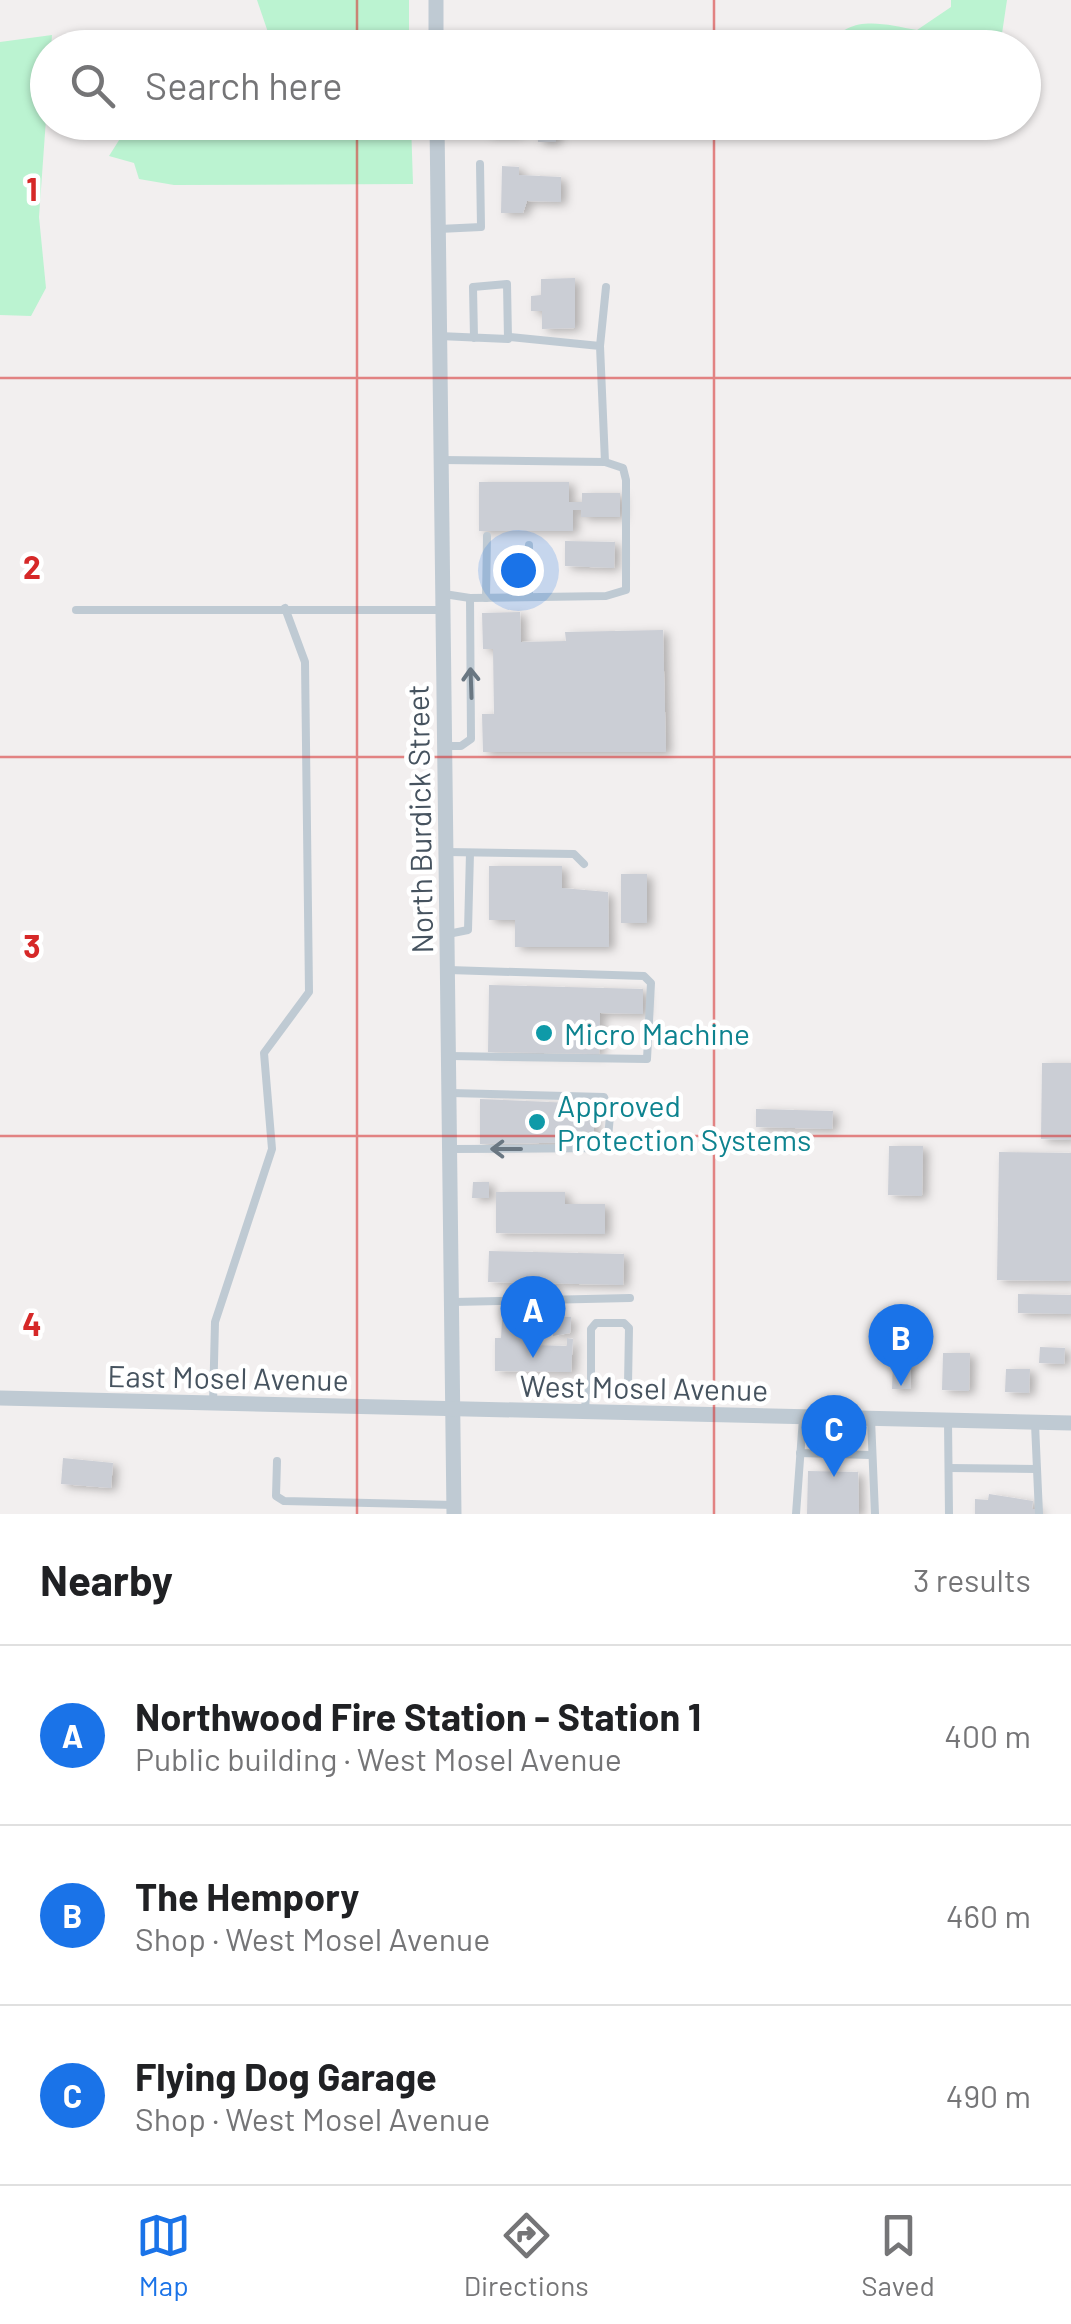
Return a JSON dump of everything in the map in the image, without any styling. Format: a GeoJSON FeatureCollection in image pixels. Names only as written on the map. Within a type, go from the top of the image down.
{"type":"FeatureCollection","features":[{"type":"Feature","properties":{"kind":"street"},"geometry":{"type":"LineString","coordinates":[[436,0],[436,30]]}},
{"type":"Feature","properties":{"kind":"street","name":"North Burdick Street"},"geometry":{"type":"LineString","coordinates":[[437,140],[454,1510]]}},
{"type":"Feature","properties":{"kind":"street","name":"East Mosel Avenue"},"geometry":{"type":"LineString","coordinates":[[0,1398],[455,1410]]}},
{"type":"Feature","properties":{"kind":"street","name":"West Mosel Avenue"},"geometry":{"type":"LineString","coordinates":[[455,1410],[1071,1423]]}},
{"type":"Feature","properties":{"kind":"lane"},"geometry":{"type":"LineString","coordinates":[[439,228],[481,227],[480,164]]}},
{"type":"Feature","properties":{"kind":"lane"},"geometry":{"type":"LineString","coordinates":[[474,338],[472,293],[478,284],[507,284],[510,337]]}},
{"type":"Feature","properties":{"kind":"lane"},"geometry":{"type":"LineString","coordinates":[[606,286],[600,346],[606,462]]}},
{"type":"Feature","properties":{"kind":"lane"},"geometry":{"type":"LineString","coordinates":[[439,336],[510,337],[600,346]]}},
{"type":"Feature","properties":{"kind":"lane"},"geometry":{"type":"LineString","coordinates":[[76,610],[285,608],[470,598],[606,596],[626,590],[623,468],[606,462],[442,460]]}},
{"type":"Feature","properties":{"kind":"lane"},"geometry":{"type":"LineString","coordinates":[[486,536],[486,598]]}},
{"type":"Feature","properties":{"kind":"lane"},"geometry":{"type":"LineString","coordinates":[[528,546],[528,598]]}},
{"type":"Feature","properties":{"kind":"lane"},"geometry":{"type":"LineString","coordinates":[[446,746],[461,746],[472,739],[470,598]]}},
{"type":"Feature","properties":{"kind":"lane"},"geometry":{"type":"LineString","coordinates":[[212,1404],[215,1322],[272,1149],[264,1053],[309,992],[304,662],[285,608]]}},
{"type":"Feature","properties":{"kind":"lane"},"geometry":{"type":"LineString","coordinates":[[448,852],[574,854],[584,864]]}},
{"type":"Feature","properties":{"kind":"lane"},"geometry":{"type":"LineString","coordinates":[[448,934],[468,930],[470,853]]}},
{"type":"Feature","properties":{"kind":"lane"},"geometry":{"type":"LineString","coordinates":[[448,894],[471,894]]}},
{"type":"Feature","properties":{"kind":"lane"},"geometry":{"type":"LineString","coordinates":[[449,970],[644,976],[651,983],[648,1059],[450,1056]]}},
{"type":"Feature","properties":{"kind":"lane"},"geometry":{"type":"LineString","coordinates":[[451,1094],[604,1096],[611,1141],[607,1148],[452,1149]]}},
{"type":"Feature","properties":{"kind":"lane"},"geometry":{"type":"LineString","coordinates":[[454,1302],[630,1298]]}},
{"type":"Feature","properties":{"kind":"lane"},"geometry":{"type":"LineString","coordinates":[[586,1413],[586,1391],[628,1385],[629,1328],[624,1323],[596,1323],[591,1330],[591,1388]]}},
{"type":"Feature","properties":{"kind":"lane"},"geometry":{"type":"LineString","coordinates":[[796,1514],[802,1418]]}},
{"type":"Feature","properties":{"kind":"lane"},"geometry":{"type":"LineString","coordinates":[[871,1419],[875,1514]]}},
{"type":"Feature","properties":{"kind":"lane"},"geometry":{"type":"LineString","coordinates":[[948,1420],[949,1514]]}},
{"type":"Feature","properties":{"kind":"lane"},"geometry":{"type":"LineString","coordinates":[[1035,1422],[1039,1514]]}},
{"type":"Feature","properties":{"kind":"lane"},"geometry":{"type":"LineString","coordinates":[[800,1453],[870,1455]]}},
{"type":"Feature","properties":{"kind":"lane"},"geometry":{"type":"LineString","coordinates":[[278,1460],[276,1496],[284,1501],[454,1510]]}},
{"type":"Feature","properties":{"kind":"lane"},"geometry":{"type":"LineString","coordinates":[[948,1468],[1036,1469]]}},
{"type":"Feature","properties":{"kind":"green space"},"geometry":{"type":"Polygon","coordinates":[[[257,0],[409,0],[409,30],[267,30],[257,0]]]}},
{"type":"Feature","properties":{"kind":"green space"},"geometry":{"type":"Polygon","coordinates":[[[951,0],[1007,0],[1003,30],[917,30],[951,7],[951,0]]]}},
{"type":"Feature","properties":{"kind":"green space"},"geometry":{"type":"Polygon","coordinates":[[[856,25],[917,30],[845,30],[856,25]]]}},
{"type":"Feature","properties":{"kind":"green space"},"geometry":{"type":"Polygon","coordinates":[[[30,38],[30,140],[44,140],[39,217],[46,288],[31,316],[0,315],[0,42],[30,38]]]}},
{"type":"Feature","properties":{"kind":"green space"},"geometry":{"type":"Polygon","coordinates":[[[119,140],[412,140],[413,184],[174,185],[139,179],[134,163],[109,156],[119,140]]]}},
{"type":"Feature","properties":{"kind":"building"},"geometry":{"type":"Polygon","coordinates":[[[502,166],[519,167],[519,175],[561,177],[561,202],[527,201],[523,213],[501,213],[502,166]]]}},
{"type":"Feature","properties":{"kind":"building"},"geometry":{"type":"Polygon","coordinates":[[[575,278],[575,328],[542,329],[542,311],[531,311],[531,296],[541,295],[541,279],[575,278]]]}},
{"type":"Feature","properties":{"kind":"building"},"geometry":{"type":"Polygon","coordinates":[[[479,482],[569,482],[569,502],[582,502],[582,493],[620,493],[620,517],[581,517],[581,510],[573,510],[573,531],[479,531],[479,482]]]}},
{"type":"Feature","properties":{"kind":"building"},"geometry":{"type":"Polygon","coordinates":[[[565,541],[615,542],[614,568],[565,566],[565,541]]]}},
{"type":"Feature","properties":{"kind":"building"},"geometry":{"type":"Polygon","coordinates":[[[520,612],[521,642],[566,641],[565,632],[663,630],[666,752],[483,752],[482,714],[494,714],[493,649],[483,649],[482,613],[520,612]]]}},
{"type":"Feature","properties":{"kind":"building"},"geometry":{"type":"Polygon","coordinates":[[[489,866],[562,866],[562,888],[608,892],[609,947],[515,947],[515,920],[489,920],[489,866]]]}},
{"type":"Feature","properties":{"kind":"building"},"geometry":{"type":"Polygon","coordinates":[[[621,874],[647,874],[647,923],[621,923],[621,874]]]}},
{"type":"Feature","properties":{"kind":"building","name":"Micro Machine"},"geometry":{"type":"Polygon","coordinates":[[[489,985],[643,989],[643,1014],[600,1013],[599,1054],[488,1052],[489,985]]]}},
{"type":"Feature","properties":{"kind":"building"},"geometry":{"type":"Polygon","coordinates":[[[1042,1063],[1071,1063],[1071,1140],[1041,1139],[1042,1063]]]}},
{"type":"Feature","properties":{"kind":"building","name":"Approved Protection Systems"},"geometry":{"type":"Polygon","coordinates":[[[480,1099],[594,1104],[594,1142],[480,1144],[480,1099]]]}},
{"type":"Feature","properties":{"kind":"building"},"geometry":{"type":"Polygon","coordinates":[[[756,1109],[833,1111],[832,1129],[756,1127],[756,1109]]]}},
{"type":"Feature","properties":{"kind":"building"},"geometry":{"type":"Polygon","coordinates":[[[889,1146],[923,1146],[922,1196],[888,1195],[889,1146]]]}},
{"type":"Feature","properties":{"kind":"building"},"geometry":{"type":"Polygon","coordinates":[[[999,1152],[1071,1153],[1071,1281],[997,1280],[999,1152]]]}},
{"type":"Feature","properties":{"kind":"building"},"geometry":{"type":"Polygon","coordinates":[[[473,1182],[489,1182],[489,1198],[472,1198],[473,1182]]]}},
{"type":"Feature","properties":{"kind":"building"},"geometry":{"type":"Polygon","coordinates":[[[496,1192],[565,1192],[565,1204],[605,1204],[605,1234],[496,1233],[496,1192]]]}},
{"type":"Feature","properties":{"kind":"building"},"geometry":{"type":"Polygon","coordinates":[[[489,1251],[624,1254],[623,1285],[488,1282],[489,1251]]]}},
{"type":"Feature","properties":{"kind":"building"},"geometry":{"type":"Polygon","coordinates":[[[1018,1294],[1071,1295],[1071,1314],[1018,1313],[1018,1294]]]}},
{"type":"Feature","properties":{"kind":"building"},"geometry":{"type":"Polygon","coordinates":[[[554,1317],[571,1317],[570,1333],[553,1336],[554,1317]]]}},
{"type":"Feature","properties":{"kind":"building"},"geometry":{"type":"Polygon","coordinates":[[[502,1320],[524,1321],[523,1339],[532,1339],[531,1345],[567,1346],[567,1338],[573,1339],[571,1372],[495,1371],[495,1338],[501,1338],[502,1320]]]}},
{"type":"Feature","properties":{"kind":"building"},"geometry":{"type":"Polygon","coordinates":[[[1040,1347],[1065,1348],[1064,1364],[1039,1363],[1040,1347]]]}},
{"type":"Feature","properties":{"kind":"building"},"geometry":{"type":"Polygon","coordinates":[[[943,1353],[970,1353],[969,1391],[942,1390],[943,1353]]]}},
{"type":"Feature","properties":{"kind":"building"},"geometry":{"type":"Polygon","coordinates":[[[893,1361],[911,1361],[910,1389],[892,1389],[893,1361]]]}},
{"type":"Feature","properties":{"kind":"building"},"geometry":{"type":"Polygon","coordinates":[[[1006,1369],[1030,1369],[1029,1393],[1005,1392],[1006,1369]]]}},
{"type":"Feature","properties":{"kind":"building"},"geometry":{"type":"Polygon","coordinates":[[[63,1458],[113,1463],[111,1488],[61,1484],[63,1458]]]}},
{"type":"Feature","properties":{"kind":"building"},"geometry":{"type":"Polygon","coordinates":[[[808,1471],[858,1472],[859,1514],[807,1514],[808,1471]]]}},
{"type":"Feature","properties":{"kind":"building"},"geometry":{"type":"Polygon","coordinates":[[[989,1494],[1033,1501],[1032,1509],[1040,1509],[1041,1514],[975,1514],[975,1499],[988,1500],[989,1494]]]}},
{"type":"Feature","properties":{"kind":"place","name":"Micro Machine"},"geometry":{"type":"Point","coordinates":[544,1033]}},
{"type":"Feature","properties":{"kind":"place","name":"Approved Protection Systems"},"geometry":{"type":"Point","coordinates":[537,1122]}},
{"type":"Feature","properties":{"kind":"place","name":"Northwood Fire Station - Station 1"},"geometry":{"type":"Point","coordinates":[533,1358]}},
{"type":"Feature","properties":{"kind":"place","name":"The Hempory"},"geometry":{"type":"Point","coordinates":[901,1386]}},
{"type":"Feature","properties":{"kind":"place","name":"Flying Dog Garage"},"geometry":{"type":"Point","coordinates":[834,1477]}}]}
